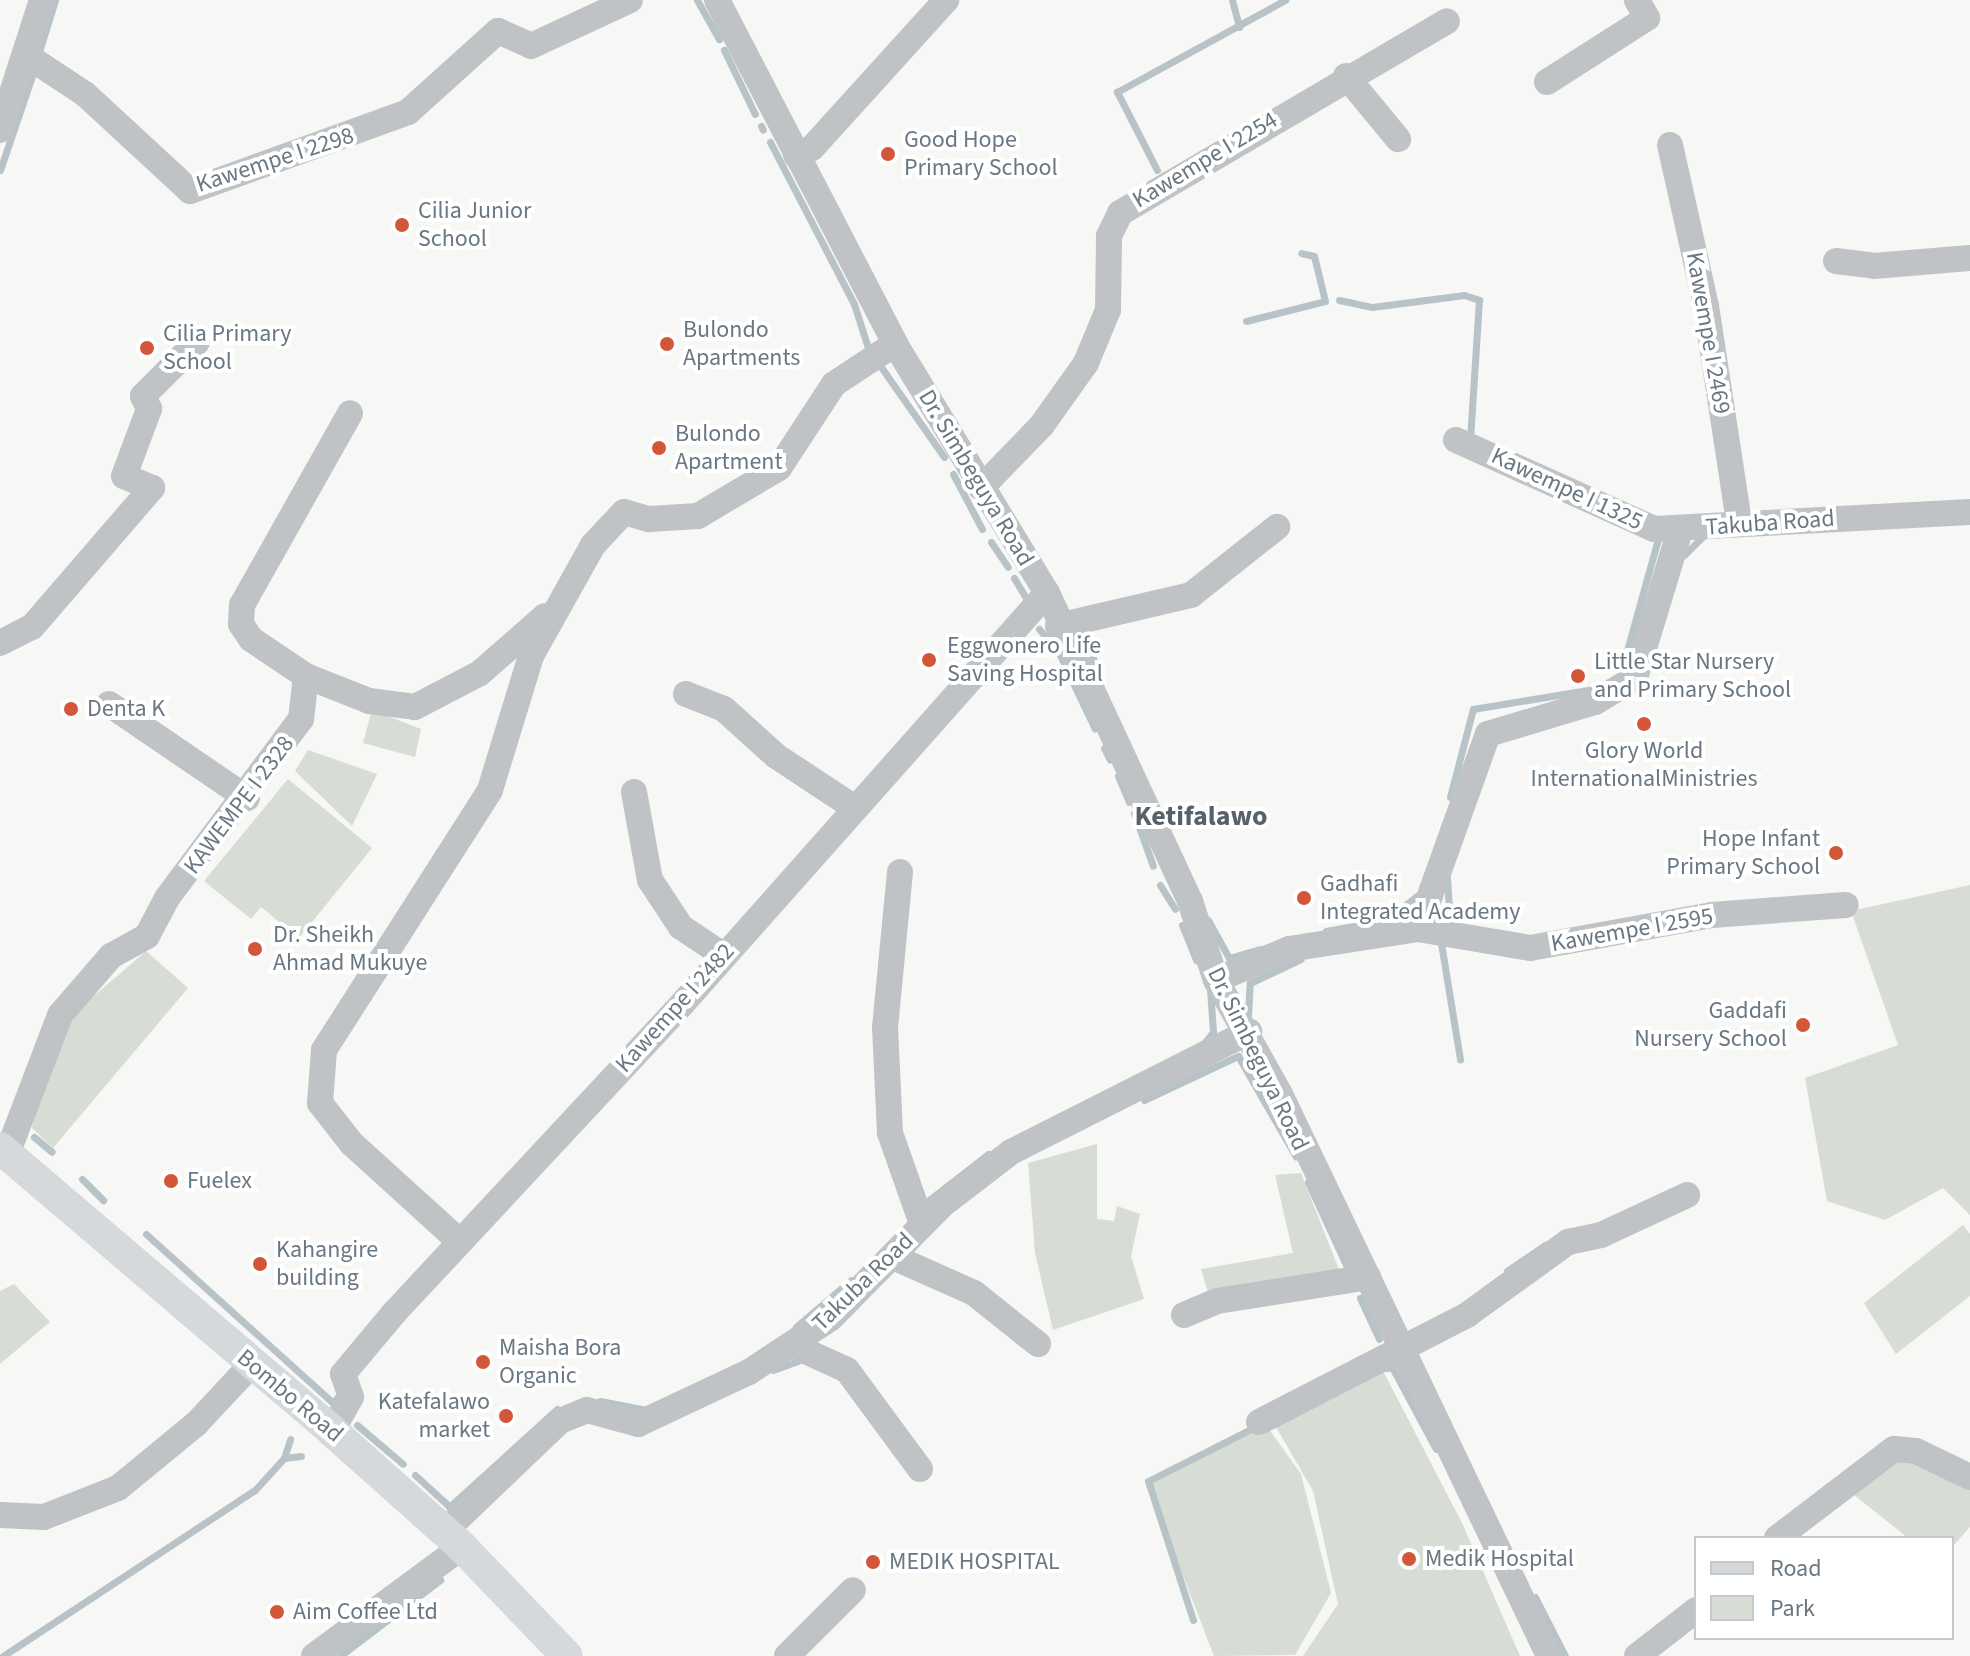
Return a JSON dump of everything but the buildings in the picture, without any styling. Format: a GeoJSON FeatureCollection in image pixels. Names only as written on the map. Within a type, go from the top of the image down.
{"type":"FeatureCollection","features":[{"type":"Feature","properties":{"kind":"main road","name":"Bombo Road"},"geometry":{"type":"LineString","coordinates":[[3,1151],[332,1431],[453,1539],[567,1656]]}},
{"type":"Feature","properties":{"kind":"street"},"geometry":{"type":"LineString","coordinates":[[0,130],[29,57],[42,0]]}},
{"type":"Feature","properties":{"kind":"street","name":"Kawempe I 2298"},"geometry":{"type":"LineString","coordinates":[[29,57],[85,94],[190,191],[408,112],[498,31],[531,46],[630,0]]}},
{"type":"Feature","properties":{"kind":"street","name":"Dr. Simbeguya Road"},"geometry":{"type":"LineString","coordinates":[[717,0],[895,344],[1047,593],[1058,626],[1137,782],[1216,980],[1249,1032],[1368,1277],[1399,1352],[1549,1656]]}},
{"type":"Feature","properties":{"kind":"street"},"geometry":{"type":"LineString","coordinates":[[796,155],[812,148],[946,0]]}},
{"type":"Feature","properties":{"kind":"street"},"geometry":{"type":"LineString","coordinates":[[1547,82],[1642,9]]}},
{"type":"Feature","properties":{"kind":"street","name":"Kawempe I 2254"},"geometry":{"type":"LineString","coordinates":[[981,488],[1042,425],[1086,363],[1108,310],[1109,236],[1120,213],[1346,76],[1447,21]]}},
{"type":"Feature","properties":{"kind":"street"},"geometry":{"type":"LineString","coordinates":[[1346,76],[1398,139]]}},
{"type":"Feature","properties":{"kind":"street","name":"Kawempe I 2469"},"geometry":{"type":"LineString","coordinates":[[1670,145],[1706,306],[1739,522]]}},
{"type":"Feature","properties":{"kind":"street"},"geometry":{"type":"LineString","coordinates":[[1836,261],[1874,266],[1970,258]]}},
{"type":"Feature","properties":{"kind":"street"},"geometry":{"type":"LineString","coordinates":[[0,643],[32,627],[152,488],[124,476],[149,409],[143,396],[197,342]]}},
{"type":"Feature","properties":{"kind":"street"},"geometry":{"type":"LineString","coordinates":[[458,1240],[352,1144],[320,1103],[317,1073],[336,1029],[490,790],[531,656],[557,605],[624,512],[649,519],[713,511],[779,468],[848,370],[895,344]]}},
{"type":"Feature","properties":{"kind":"street"},"geometry":{"type":"LineString","coordinates":[[350,413],[242,605],[241,624],[251,639],[306,676],[369,701],[415,707],[480,673],[557,605]]}},
{"type":"Feature","properties":{"kind":"street","name":"Kawempe I 1325"},"geometry":{"type":"LineString","coordinates":[[1456,440],[1654,529],[1680,530]]}},
{"type":"Feature","properties":{"kind":"street","name":"Takuba Road"},"geometry":{"type":"LineString","coordinates":[[1418,929],[1488,734],[1595,702],[1635,678],[1680,530],[1739,522],[1970,512]]}},
{"type":"Feature","properties":{"kind":"street"},"geometry":{"type":"LineString","coordinates":[[1058,626],[1191,595],[1277,527]]}},
{"type":"Feature","properties":{"kind":"street","name":"Kawempe I 2482"},"geometry":{"type":"LineString","coordinates":[[332,1431],[347,1386],[458,1240],[723,955],[1047,593]]}},
{"type":"Feature","properties":{"kind":"street","name":"KAWEMPE I 2328"},"geometry":{"type":"LineString","coordinates":[[3,1151],[60,1015],[111,956],[147,936],[167,898],[247,798],[301,719],[306,676]]}},
{"type":"Feature","properties":{"kind":"street"},"geometry":{"type":"LineString","coordinates":[[686,694],[724,709],[776,756],[855,808]]}},
{"type":"Feature","properties":{"kind":"street"},"geometry":{"type":"LineString","coordinates":[[109,704],[247,798]]}},
{"type":"Feature","properties":{"kind":"street"},"geometry":{"type":"LineString","coordinates":[[634,792],[650,880],[681,927],[723,955]]}},
{"type":"Feature","properties":{"kind":"street"},"geometry":{"type":"LineString","coordinates":[[900,872],[885,1027],[890,1133],[922,1224]]}},
{"type":"Feature","properties":{"kind":"street","name":"Kawempe I 2595"},"geometry":{"type":"LineString","coordinates":[[1418,929],[1530,948],[1712,915],[1846,905]]}},
{"type":"Feature","properties":{"kind":"street"},"geometry":{"type":"LineString","coordinates":[[1216,980],[1289,949],[1418,929]]}},
{"type":"Feature","properties":{"kind":"street","name":"Takuba Road"},"geometry":{"type":"LineString","coordinates":[[453,1539],[573,1413],[638,1424],[792,1345],[893,1257],[922,1224],[1011,1152],[1249,1032]]}},
{"type":"Feature","properties":{"kind":"street"},"geometry":{"type":"LineString","coordinates":[[1259,1422],[1399,1352],[1512,1288],[1568,1242],[1601,1235],[1687,1195]]}},
{"type":"Feature","properties":{"kind":"street"},"geometry":{"type":"LineString","coordinates":[[893,1257],[974,1293],[1038,1344]]}},
{"type":"Feature","properties":{"kind":"street"},"geometry":{"type":"LineString","coordinates":[[1184,1315],[1217,1301],[1368,1277]]}},
{"type":"Feature","properties":{"kind":"street"},"geometry":{"type":"LineString","coordinates":[[792,1345],[847,1370],[920,1469]]}},
{"type":"Feature","properties":{"kind":"street"},"geometry":{"type":"LineString","coordinates":[[0,1515],[44,1517],[118,1488],[196,1424],[252,1364]]}},
{"type":"Feature","properties":{"kind":"street"},"geometry":{"type":"LineString","coordinates":[[1780,1536],[1894,1449],[1916,1451],[1970,1477]]}},
{"type":"Feature","properties":{"kind":"street"},"geometry":{"type":"LineString","coordinates":[[314,1656],[453,1539]]}},
{"type":"Feature","properties":{"kind":"street"},"geometry":{"type":"LineString","coordinates":[[787,1656],[853,1590]]}},
{"type":"Feature","properties":{"kind":"street"},"geometry":{"type":"LineString","coordinates":[[1637,1656],[1694,1612]]}},
{"type":"Feature","properties":{"kind":"green space"},"geometry":{"type":"Polygon","coordinates":[[[372,710],[421,729],[415,757],[363,743],[372,710]]]}},
{"type":"Feature","properties":{"kind":"green space"},"geometry":{"type":"Polygon","coordinates":[[[308,750],[377,774],[352,826],[295,771],[308,750]]]}},
{"type":"Feature","properties":{"kind":"green space"},"geometry":{"type":"Polygon","coordinates":[[[288,779],[372,848],[299,938],[261,907],[251,919],[204,881],[288,779]]]}},
{"type":"Feature","properties":{"kind":"green space"},"geometry":{"type":"Polygon","coordinates":[[[1970,885],[1970,1215],[1943,1188],[1885,1220],[1827,1201],[1805,1078],[1898,1045],[1851,911],[1970,885]]]}},
{"type":"Feature","properties":{"kind":"green space"},"geometry":{"type":"Polygon","coordinates":[[[146,951],[188,988],[53,1148],[32,1128],[41,1071],[80,1008],[146,951]]]}},
{"type":"Feature","properties":{"kind":"green space"},"geometry":{"type":"Polygon","coordinates":[[[1097,1144],[1097,1219],[1114,1221],[1117,1206],[1140,1214],[1131,1256],[1144,1299],[1053,1330],[1035,1253],[1028,1163],[1097,1144]]]}},
{"type":"Feature","properties":{"kind":"green space"},"geometry":{"type":"Polygon","coordinates":[[[1301,1173],[1340,1272],[1210,1299],[1201,1269],[1293,1253],[1275,1175],[1301,1173]]]}},
{"type":"Feature","properties":{"kind":"green space"},"geometry":{"type":"Polygon","coordinates":[[[1963,1225],[1970,1234],[1970,1296],[1896,1354],[1864,1303],[1963,1225]]]}},
{"type":"Feature","properties":{"kind":"green space"},"geometry":{"type":"Polygon","coordinates":[[[14,1284],[50,1322],[0,1364],[0,1291],[14,1284]]]}},
{"type":"Feature","properties":{"kind":"green space"},"geometry":{"type":"Polygon","coordinates":[[[1382,1369],[1462,1523],[1520,1656],[1303,1656],[1338,1604],[1313,1491],[1276,1427],[1382,1369]]]}},
{"type":"Feature","properties":{"kind":"green space"},"geometry":{"type":"Polygon","coordinates":[[[1266,1425],[1301,1474],[1331,1593],[1295,1655],[1214,1656],[1146,1480],[1266,1425]]]}},
{"type":"Feature","properties":{"kind":"green space"},"geometry":{"type":"Polygon","coordinates":[[[1894,1453],[1970,1487],[1970,1527],[1954,1545],[1954,1536],[1906,1536],[1853,1494],[1894,1453]]]}},
{"type":"Feature","properties":{"kind":"waterway"},"geometry":{"type":"LineString","coordinates":[[38,55],[55,0]]}},
{"type":"Feature","properties":{"kind":"waterway"},"geometry":{"type":"LineString","coordinates":[[697,0],[719,39]]}},
{"type":"Feature","properties":{"kind":"waterway"},"geometry":{"type":"LineString","coordinates":[[1232,0],[1239,27]]}},
{"type":"Feature","properties":{"kind":"waterway"},"geometry":{"type":"LineString","coordinates":[[1157,170],[1117,92],[1285,0]]}},
{"type":"Feature","properties":{"kind":"waterway"},"geometry":{"type":"LineString","coordinates":[[724,50],[755,114]]}},
{"type":"Feature","properties":{"kind":"waterway"},"geometry":{"type":"LineString","coordinates":[[0,170],[35,67]]}},
{"type":"Feature","properties":{"kind":"waterway"},"geometry":{"type":"LineString","coordinates":[[761,126],[763,130]]}},
{"type":"Feature","properties":{"kind":"waterway"},"geometry":{"type":"LineString","coordinates":[[770,142],[854,304],[869,351]]}},
{"type":"Feature","properties":{"kind":"waterway"},"geometry":{"type":"LineString","coordinates":[[1246,321],[1325,301],[1314,256],[1301,253]]}},
{"type":"Feature","properties":{"kind":"waterway"},"geometry":{"type":"LineString","coordinates":[[1339,300],[1372,307],[1464,295],[1479,300],[1470,438]]}},
{"type":"Feature","properties":{"kind":"waterway"},"geometry":{"type":"LineString","coordinates":[[881,367],[944,457]]}},
{"type":"Feature","properties":{"kind":"waterway"},"geometry":{"type":"LineString","coordinates":[[953,474],[982,529]]}},
{"type":"Feature","properties":{"kind":"waterway"},"geometry":{"type":"LineString","coordinates":[[1623,665],[1660,532]]}},
{"type":"Feature","properties":{"kind":"waterway"},"geometry":{"type":"LineString","coordinates":[[1684,555],[1703,536]]}},
{"type":"Feature","properties":{"kind":"waterway"},"geometry":{"type":"LineString","coordinates":[[991,542],[1008,567]]}},
{"type":"Feature","properties":{"kind":"waterway"},"geometry":{"type":"LineString","coordinates":[[1014,578],[1029,603]]}},
{"type":"Feature","properties":{"kind":"waterway"},"geometry":{"type":"LineString","coordinates":[[1083,627],[1097,670]]}},
{"type":"Feature","properties":{"kind":"waterway"},"geometry":{"type":"LineString","coordinates":[[1039,629],[1058,651],[1095,729]]}},
{"type":"Feature","properties":{"kind":"waterway"},"geometry":{"type":"LineString","coordinates":[[1450,797],[1473,709],[1600,688]]}},
{"type":"Feature","properties":{"kind":"waterway"},"geometry":{"type":"LineString","coordinates":[[1104,748],[1110,760]]}},
{"type":"Feature","properties":{"kind":"waterway"},"geometry":{"type":"LineString","coordinates":[[1118,776],[1129,802]]}},
{"type":"Feature","properties":{"kind":"waterway"},"geometry":{"type":"LineString","coordinates":[[1134,813],[1153,866]]}},
{"type":"Feature","properties":{"kind":"waterway"},"geometry":{"type":"LineString","coordinates":[[1447,878],[1450,925]]}},
{"type":"Feature","properties":{"kind":"waterway"},"geometry":{"type":"LineString","coordinates":[[1160,885],[1175,909]]}},
{"type":"Feature","properties":{"kind":"waterway"},"geometry":{"type":"LineString","coordinates":[[1326,931],[1386,920],[1422,892]]}},
{"type":"Feature","properties":{"kind":"waterway"},"geometry":{"type":"LineString","coordinates":[[1208,920],[1229,958],[1260,949]]}},
{"type":"Feature","properties":{"kind":"waterway"},"geometry":{"type":"LineString","coordinates":[[1182,925],[1196,960]]}},
{"type":"Feature","properties":{"kind":"waterway"},"geometry":{"type":"LineString","coordinates":[[1441,943],[1460,1059]]}},
{"type":"Feature","properties":{"kind":"waterway"},"geometry":{"type":"LineString","coordinates":[[1248,1016],[1250,983],[1301,959]]}},
{"type":"Feature","properties":{"kind":"waterway"},"geometry":{"type":"LineString","coordinates":[[1205,1042],[1213,1032],[1210,989]]}},
{"type":"Feature","properties":{"kind":"waterway"},"geometry":{"type":"LineString","coordinates":[[1144,1100],[1238,1056],[1296,1157]]}},
{"type":"Feature","properties":{"kind":"waterway"},"geometry":{"type":"LineString","coordinates":[[34,1137],[52,1152]]}},
{"type":"Feature","properties":{"kind":"waterway"},"geometry":{"type":"LineString","coordinates":[[929,1200],[988,1154]]}},
{"type":"Feature","properties":{"kind":"waterway"},"geometry":{"type":"LineString","coordinates":[[82,1179],[103,1200]]}},
{"type":"Feature","properties":{"kind":"waterway"},"geometry":{"type":"LineString","coordinates":[[1308,1182],[1348,1269]]}},
{"type":"Feature","properties":{"kind":"waterway"},"geometry":{"type":"LineString","coordinates":[[146,1234],[333,1403],[339,1395]]}},
{"type":"Feature","properties":{"kind":"waterway"},"geometry":{"type":"LineString","coordinates":[[1507,1271],[1545,1245]]}},
{"type":"Feature","properties":{"kind":"waterway"},"geometry":{"type":"LineString","coordinates":[[796,1327],[851,1280]]}},
{"type":"Feature","properties":{"kind":"waterway"},"geometry":{"type":"LineString","coordinates":[[1360,1298],[1379,1339]]}},
{"type":"Feature","properties":{"kind":"waterway"},"geometry":{"type":"LineString","coordinates":[[773,1370],[803,1359]]}},
{"type":"Feature","properties":{"kind":"waterway"},"geometry":{"type":"LineString","coordinates":[[1386,1368],[1392,1367],[1436,1449]]}},
{"type":"Feature","properties":{"kind":"waterway"},"geometry":{"type":"LineString","coordinates":[[600,1401],[646,1410]]}},
{"type":"Feature","properties":{"kind":"waterway"},"geometry":{"type":"LineString","coordinates":[[449,1507],[557,1409]]}},
{"type":"Feature","properties":{"kind":"waterway"},"geometry":{"type":"LineString","coordinates":[[357,1425],[403,1464]]}},
{"type":"Feature","properties":{"kind":"waterway"},"geometry":{"type":"LineString","coordinates":[[1193,1620],[1148,1481],[1255,1427]]}},
{"type":"Feature","properties":{"kind":"waterway"},"geometry":{"type":"LineString","coordinates":[[284,1458],[290,1439]]}},
{"type":"Feature","properties":{"kind":"waterway"},"geometry":{"type":"LineString","coordinates":[[3,1656],[255,1490],[284,1458],[301,1456]]}},
{"type":"Feature","properties":{"kind":"waterway"},"geometry":{"type":"LineString","coordinates":[[415,1475],[451,1508]]}},
{"type":"Feature","properties":{"kind":"waterway"},"geometry":{"type":"LineString","coordinates":[[340,1656],[440,1580]]}},
{"type":"Feature","properties":{"kind":"waterway"},"geometry":{"type":"LineString","coordinates":[[1535,1597],[1565,1656]]}},
{"type":"Feature","properties":{"kind":"place","name":"Good Hope Primary School"},"geometry":{"type":"Point","coordinates":[888,154]}},
{"type":"Feature","properties":{"kind":"place","name":"Cilia Junior School"},"geometry":{"type":"Point","coordinates":[402,225]}},
{"type":"Feature","properties":{"kind":"place","name":"Bulondo Apartments"},"geometry":{"type":"Point","coordinates":[667,344]}},
{"type":"Feature","properties":{"kind":"place","name":"Cilia Primary School"},"geometry":{"type":"Point","coordinates":[147,348]}},
{"type":"Feature","properties":{"kind":"place","name":"Bulondo Apartment"},"geometry":{"type":"Point","coordinates":[659,448]}},
{"type":"Feature","properties":{"kind":"place","name":"Eggwonero Life Saving Hospital"},"geometry":{"type":"Point","coordinates":[929,660]}},
{"type":"Feature","properties":{"kind":"place","name":"Little Star Nursery and Primary School"},"geometry":{"type":"Point","coordinates":[1578,676]}},
{"type":"Feature","properties":{"kind":"place","name":"Denta K"},"geometry":{"type":"Point","coordinates":[71,709]}},
{"type":"Feature","properties":{"kind":"place","name":"Glory World InternationalMinistries"},"geometry":{"type":"Point","coordinates":[1644,724]}},
{"type":"Feature","properties":{"kind":"place","name":"Hope Infant Primary School"},"geometry":{"type":"Point","coordinates":[1836,853]}},
{"type":"Feature","properties":{"kind":"place","name":"Gadhafi Integrated Academy"},"geometry":{"type":"Point","coordinates":[1304,898]}},
{"type":"Feature","properties":{"kind":"place","name":"Dr. Sheikh Ahmad Mukuye"},"geometry":{"type":"Point","coordinates":[255,949]}},
{"type":"Feature","properties":{"kind":"place","name":"Gaddafi Nursery School"},"geometry":{"type":"Point","coordinates":[1803,1025]}},
{"type":"Feature","properties":{"kind":"place","name":"Fuelex"},"geometry":{"type":"Point","coordinates":[171,1181]}},
{"type":"Feature","properties":{"kind":"place","name":"Kahangire building"},"geometry":{"type":"Point","coordinates":[260,1264]}},
{"type":"Feature","properties":{"kind":"place","name":"Maisha Bora Organic"},"geometry":{"type":"Point","coordinates":[483,1362]}},
{"type":"Feature","properties":{"kind":"place","name":"Katefalawo market"},"geometry":{"type":"Point","coordinates":[506,1416]}},
{"type":"Feature","properties":{"kind":"place","name":"Medik Hospital"},"geometry":{"type":"Point","coordinates":[1409,1559]}},
{"type":"Feature","properties":{"kind":"place","name":"MEDIK HOSPITAL"},"geometry":{"type":"Point","coordinates":[873,1562]}},
{"type":"Feature","properties":{"kind":"place","name":"Aim Coffee Ltd"},"geometry":{"type":"Point","coordinates":[277,1612]}},
{"type":"Feature","properties":{"kind":"district","name":"Ketifalawo"},"geometry":{"type":"Point","coordinates":[1201,816]}}]}
